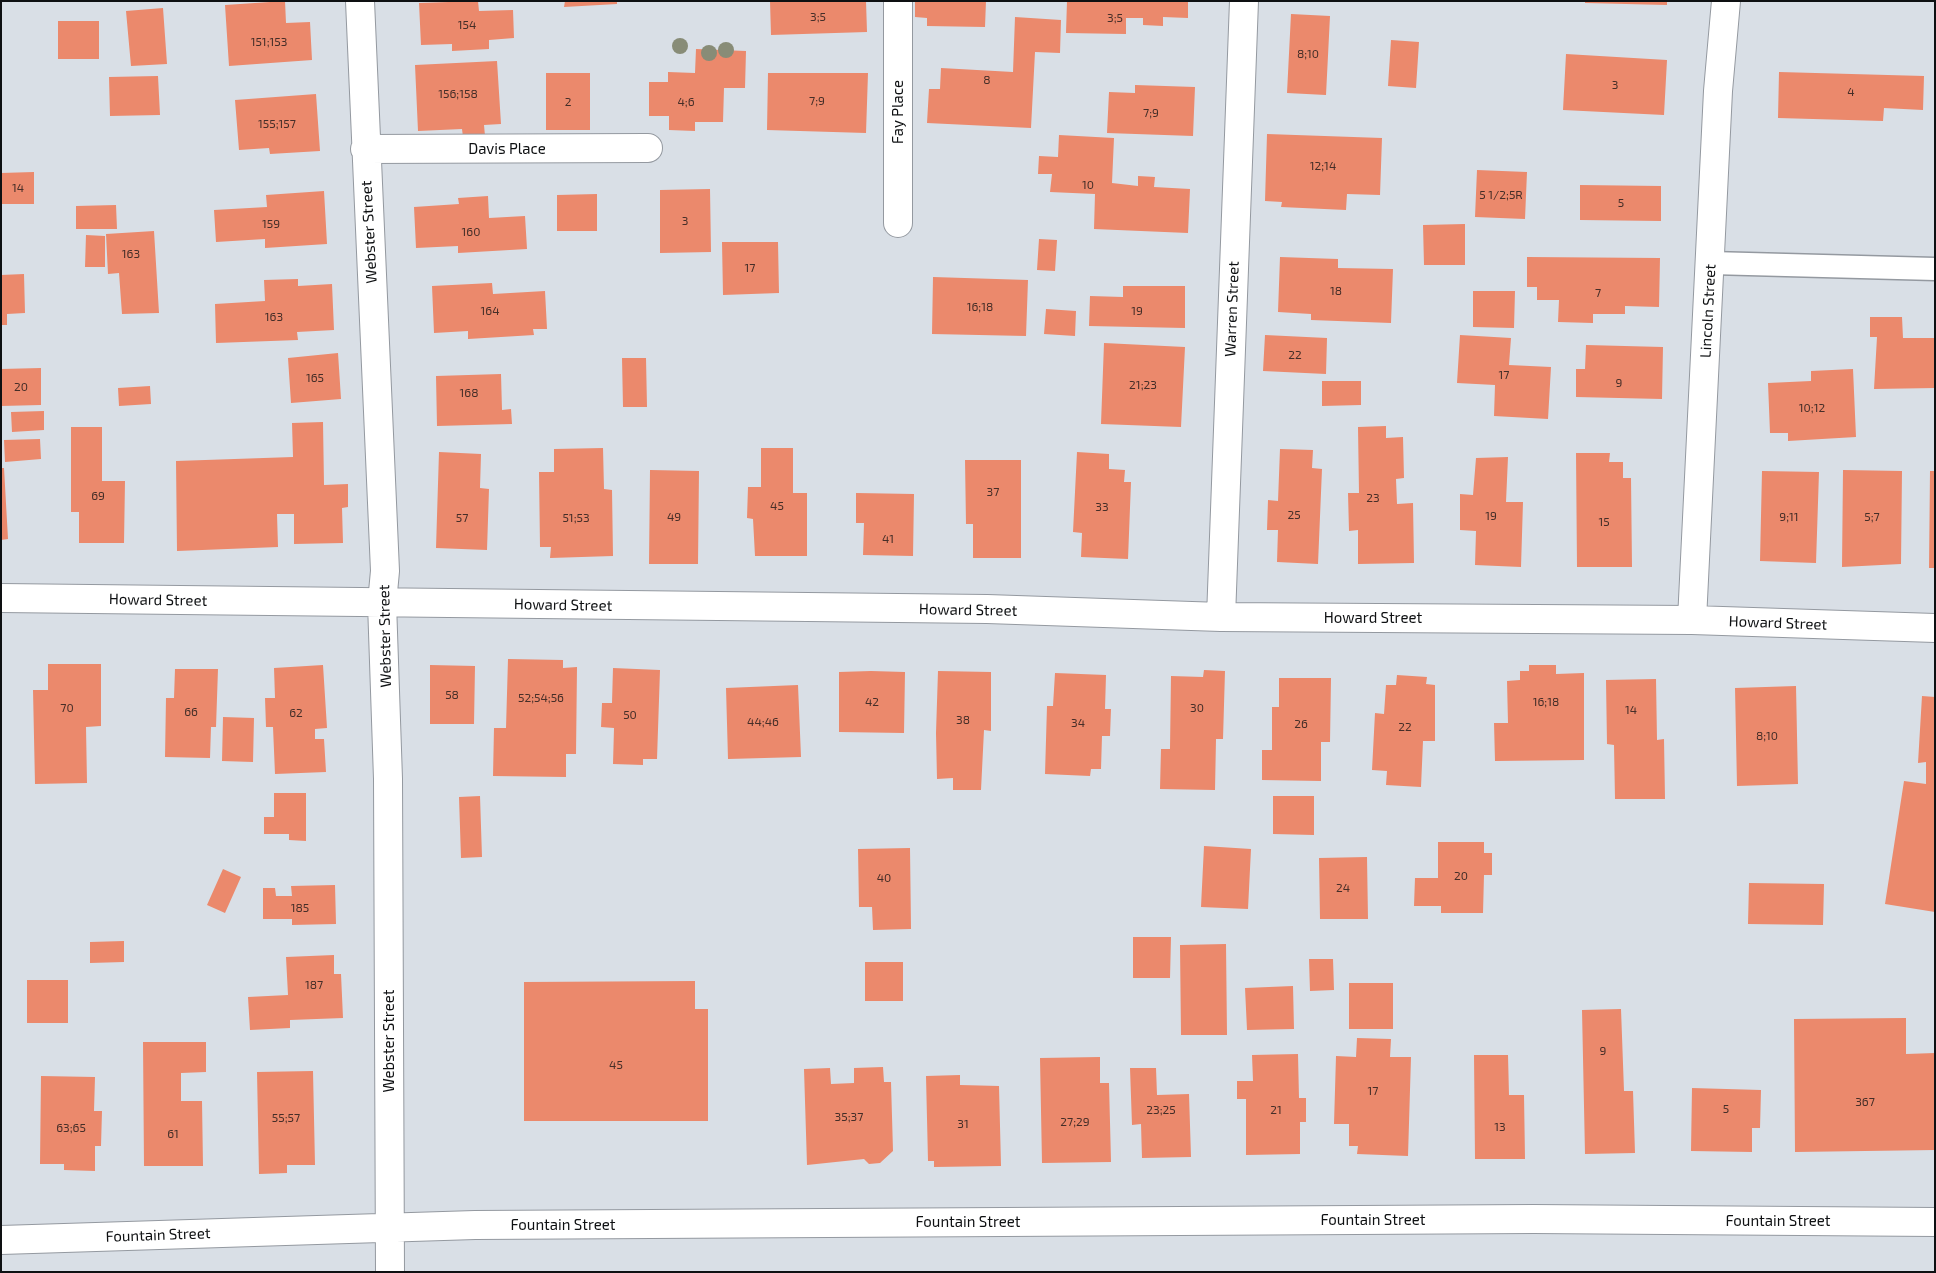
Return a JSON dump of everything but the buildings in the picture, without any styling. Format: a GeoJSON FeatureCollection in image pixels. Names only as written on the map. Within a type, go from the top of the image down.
{"type":"FeatureCollection","features":[{"type":"Feature","properties":{"kind":"street","name":"Webster Street"},"geometry":{"type":"LineString","coordinates":[[360,1],[385,571],[382,603],[388,779],[390,1272]]}},
{"type":"Feature","properties":{"kind":"street","name":"Fay Place"},"geometry":{"type":"LineString","coordinates":[[898,1],[898,223]]}},
{"type":"Feature","properties":{"kind":"street","name":"Warren Street"},"geometry":{"type":"LineString","coordinates":[[1221,617],[1244,1]]}},
{"type":"Feature","properties":{"kind":"street","name":"Lincoln Street"},"geometry":{"type":"LineString","coordinates":[[1692,620],[1718,91],[1726,1]]}},
{"type":"Feature","properties":{"kind":"street","name":"Davis Place"},"geometry":{"type":"LineString","coordinates":[[365,149],[648,148]]}},
{"type":"Feature","properties":{"kind":"street","name":"Howard Street"},"geometry":{"type":"LineString","coordinates":[[1,598],[987,610],[1221,617],[1692,620],[1935,628]]}},
{"type":"Feature","properties":{"kind":"street","name":"Fountain Street"},"geometry":{"type":"LineString","coordinates":[[1,1240],[504,1225],[1533,1219],[1935,1222]]}},
{"type":"Feature","properties":{"kind":"lane"},"geometry":{"type":"LineString","coordinates":[[1711,263],[1935,269]]}}]}
